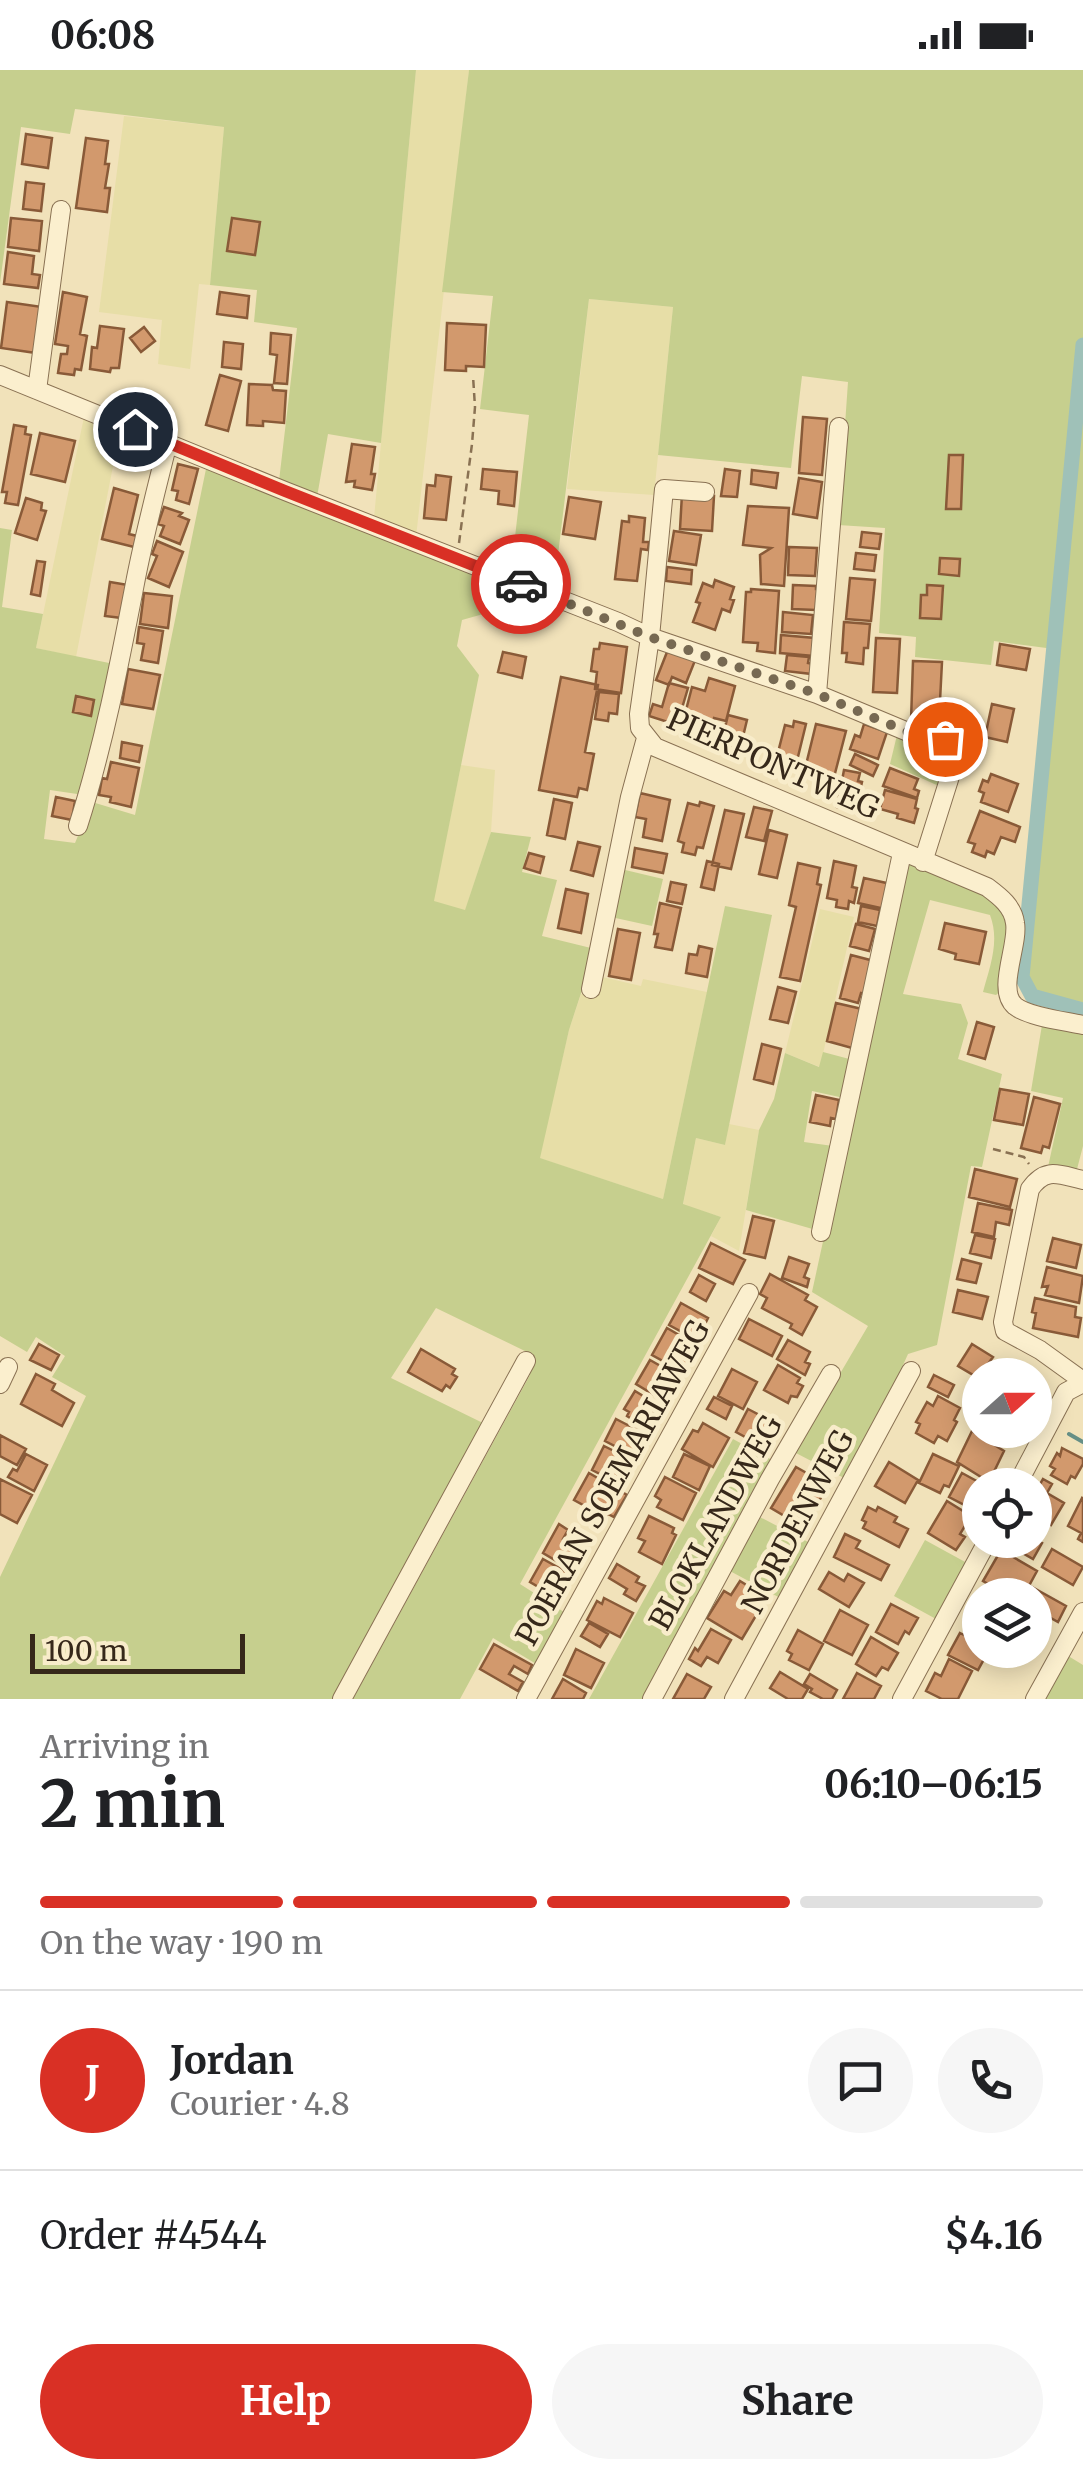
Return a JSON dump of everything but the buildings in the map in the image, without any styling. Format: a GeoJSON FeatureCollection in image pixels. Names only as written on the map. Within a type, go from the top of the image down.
{"type":"FeatureCollection","features":[{"type":"Feature","properties":{"kind":"street"},"geometry":{"type":"LineString","coordinates":[[37,390],[61,210]]}},
{"type":"Feature","properties":{"kind":"street"},"geometry":{"type":"LineString","coordinates":[[0,375],[650,637],[817,694],[908,732],[940,736],[953,752],[952,770],[923,862]]}},
{"type":"Feature","properties":{"kind":"street"},"geometry":{"type":"LineString","coordinates":[[817,694],[838,427]]}},
{"type":"Feature","properties":{"kind":"street"},"geometry":{"type":"LineString","coordinates":[[78,826],[124,648],[136,576],[168,442]]}},
{"type":"Feature","properties":{"kind":"street","name":"PIERPONTWEG"},"geometry":{"type":"LineString","coordinates":[[704,492],[664,489],[639,714],[646,738],[654,747],[987,888],[1003,899],[1016,925],[1007,993],[1012,1004],[1025,1012],[1083,1024]]}},
{"type":"Feature","properties":{"kind":"street"},"geometry":{"type":"LineString","coordinates":[[591,989],[630,797],[646,738]]}},
{"type":"Feature","properties":{"kind":"street"},"geometry":{"type":"LineString","coordinates":[[821,1232],[902,852]]}},
{"type":"Feature","properties":{"kind":"street"},"geometry":{"type":"LineString","coordinates":[[1026,1468],[1066,1392],[1083,1382],[1040,1350],[1005,1331],[1003,1322],[1030,1190],[1038,1178],[1051,1173],[1083,1180]]}},
{"type":"Feature","properties":{"kind":"street","name":"POERAN SOEMARIAWEG"},"geometry":{"type":"LineString","coordinates":[[526,1699],[749,1293]]}},
{"type":"Feature","properties":{"kind":"street"},"geometry":{"type":"LineString","coordinates":[[342,1699],[526,1361]]}},
{"type":"Feature","properties":{"kind":"street","name":"NORDENWEG"},"geometry":{"type":"LineString","coordinates":[[734,1699],[911,1372]]}},
{"type":"Feature","properties":{"kind":"street","name":"BLOKLANDWEG"},"geometry":{"type":"LineString","coordinates":[[652,1699],[831,1374]]}},
{"type":"Feature","properties":{"kind":"street"},"geometry":{"type":"LineString","coordinates":[[902,1699],[978,1558]]}},
{"type":"Feature","properties":{"kind":"street"},"geometry":{"type":"LineString","coordinates":[[1035,1699],[1083,1612]]}},
{"type":"Feature","properties":{"kind":"path"},"geometry":{"type":"LineString","coordinates":[[453,556],[461,539],[475,407],[474,376]]}},
{"type":"Feature","properties":{"kind":"path"},"geometry":{"type":"LineString","coordinates":[[992,1149],[1024,1157],[1038,1178]]}},
{"type":"Feature","properties":{"kind":"shaded area"},"geometry":{"type":"Polygon","coordinates":[[[416,70],[469,70],[416,537],[374,518],[416,70]]]}},
{"type":"Feature","properties":{"kind":"shaded area"},"geometry":{"type":"Polygon","coordinates":[[[124,116],[224,127],[210,285],[199,284],[190,369],[158,364],[162,320],[99,312],[124,116]]]}},
{"type":"Feature","properties":{"kind":"shaded area"},"geometry":{"type":"Polygon","coordinates":[[[589,299],[673,307],[654,495],[567,489],[589,299]]]}},
{"type":"Feature","properties":{"kind":"shaded area"},"geometry":{"type":"Polygon","coordinates":[[[84,417],[120,430],[76,657],[36,648],[84,417]]]}},
{"type":"Feature","properties":{"kind":"shaded area"},"geometry":{"type":"Polygon","coordinates":[[[461,765],[495,770],[491,832],[465,911],[433,902],[461,765]]]}},
{"type":"Feature","properties":{"kind":"shaded area"},"geometry":{"type":"Polygon","coordinates":[[[820,909],[854,917],[820,1067],[785,1053],[820,909]]]}},
{"type":"Feature","properties":{"kind":"shaded area"},"geometry":{"type":"Polygon","coordinates":[[[598,976],[641,986],[643,979],[707,992],[663,1199],[539,1158],[569,1030],[581,994],[592,996],[598,976]]]}},
{"type":"Feature","properties":{"kind":"shaded area"},"geometry":{"type":"Polygon","coordinates":[[[729,1124],[759,1130],[739,1251],[711,1236],[721,1217],[683,1205],[696,1138],[725,1145],[729,1124]]]}},
{"type":"Feature","properties":{"kind":"green space"},"geometry":{"type":"Polygon","coordinates":[[[0,70],[416,70],[381,443],[328,434],[317,497],[279,481],[297,328],[254,322],[257,290],[210,285],[224,127],[75,109],[70,134],[21,127],[0,283],[0,70]]]}},
{"type":"Feature","properties":{"kind":"green space"},"geometry":{"type":"Polygon","coordinates":[[[469,70],[1083,70],[1083,1010],[1032,996],[1022,977],[1054,649],[994,641],[991,665],[915,657],[916,637],[879,633],[885,528],[838,525],[848,382],[802,376],[791,468],[658,455],[673,307],[589,299],[554,588],[511,572],[529,415],[480,409],[493,296],[442,292],[469,70]]]}},
{"type":"Feature","properties":{"kind":"green space"},"geometry":{"type":"Polygon","coordinates":[[[206,469],[299,501],[508,586],[508,607],[462,620],[457,646],[479,675],[434,901],[465,910],[491,832],[531,837],[522,872],[557,880],[542,936],[591,948],[540,1158],[663,1199],[725,906],[772,915],[725,1145],[696,1138],[683,1204],[721,1217],[520,1584],[567,1614],[538,1665],[493,1638],[460,1699],[353,1699],[530,1375],[531,1354],[436,1308],[391,1378],[485,1424],[334,1699],[0,1699],[0,1577],[86,1396],[52,1377],[65,1356],[36,1337],[27,1352],[0,1336],[0,528],[12,530],[2,607],[43,614],[36,648],[114,664],[84,795],[50,790],[44,839],[75,843],[92,802],[135,815],[206,469]]]}},
{"type":"Feature","properties":{"kind":"green space"},"geometry":{"type":"Polygon","coordinates":[[[897,735],[941,742],[948,752],[941,787],[890,764],[897,735]]]}},
{"type":"Feature","properties":{"kind":"green space"},"geometry":{"type":"Polygon","coordinates":[[[906,861],[987,892],[1010,921],[1002,990],[996,995],[983,992],[994,944],[990,915],[930,900],[903,994],[961,1004],[968,1023],[958,1059],[1002,1074],[982,1167],[971,1166],[937,1345],[908,1354],[846,1479],[794,1452],[868,1326],[812,1292],[906,861]]]}},
{"type":"Feature","properties":{"kind":"green space"},"geometry":{"type":"Polygon","coordinates":[[[621,869],[663,879],[652,926],[611,917],[621,869]]]}},
{"type":"Feature","properties":{"kind":"green space"},"geometry":{"type":"Polygon","coordinates":[[[1042,1025],[1083,1033],[1083,1146],[1076,1173],[1048,1167],[1063,1098],[1031,1091],[1042,1025]]]}},
{"type":"Feature","properties":{"kind":"green space"},"geometry":{"type":"Polygon","coordinates":[[[823,1052],[853,1060],[844,1098],[812,1091],[804,1142],[833,1146],[816,1230],[746,1210],[759,1130],[774,1099],[785,1053],[819,1067],[823,1052]]]}},
{"type":"Feature","properties":{"kind":"green space"},"geometry":{"type":"Polygon","coordinates":[[[733,1439],[774,1461],[645,1699],[589,1699],[733,1439]]]}},
{"type":"Feature","properties":{"kind":"green space"},"geometry":{"type":"Polygon","coordinates":[[[756,1515],[810,1543],[782,1599],[728,1570],[756,1515]]]}},
{"type":"Feature","properties":{"kind":"green space"},"geometry":{"type":"Polygon","coordinates":[[[925,1540],[967,1563],[936,1619],[894,1596],[925,1540]]]}},
{"type":"Feature","properties":{"kind":"green space"},"geometry":{"type":"Polygon","coordinates":[[[1065,1654],[1083,1665],[1083,1699],[1038,1699],[1065,1654]]]}},
{"type":"Feature","properties":{"kind":"waterway"},"geometry":{"type":"LineString","coordinates":[[1083,345],[1022,977],[1032,996],[1083,1010]]}},
{"type":"Feature","properties":{"kind":"waterway"},"geometry":{"type":"LineString","coordinates":[[1069,1434],[1083,1442]]}},
{"type":"Feature","properties":{"kind":"way so far"},"geometry":{"type":"LineString","coordinates":[[521,584],[650,637],[817,694],[908,732],[945,739]]}},
{"type":"Feature","properties":{"kind":"route"},"geometry":{"type":"LineString","coordinates":[[135,429],[521,584]]}}]}
